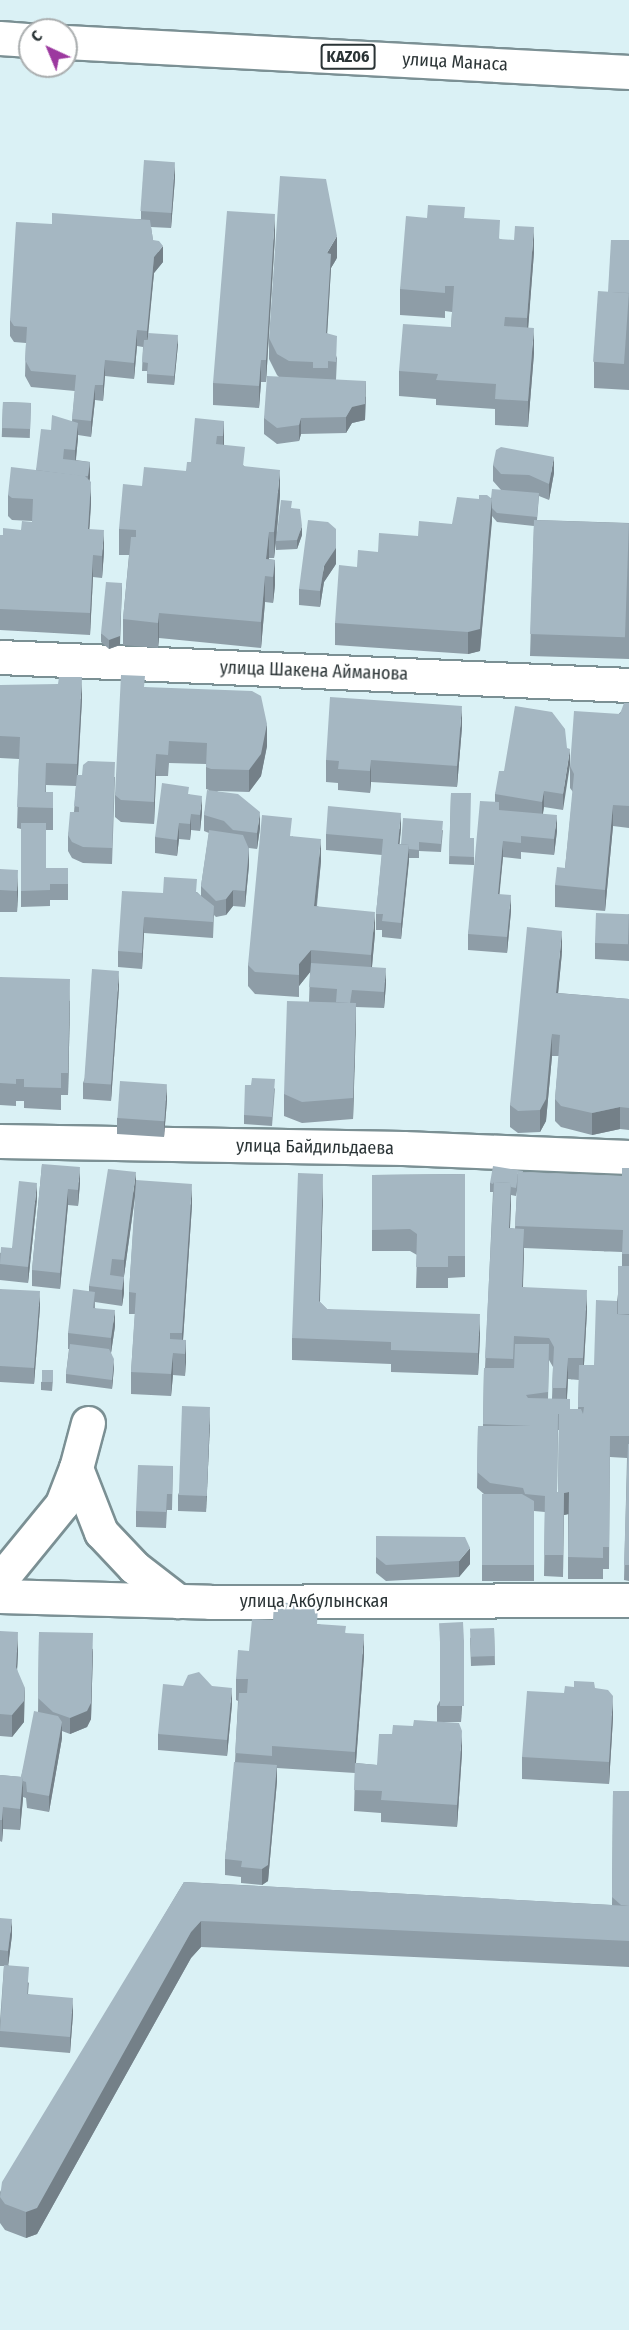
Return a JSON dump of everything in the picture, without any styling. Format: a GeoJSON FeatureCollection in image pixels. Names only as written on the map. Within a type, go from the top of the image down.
{"type":"FeatureCollection","features":[{"type":"Feature","properties":{"kind":"main road"},"geometry":{"type":"LineString","coordinates":[[0,38],[18,39]]}},
{"type":"Feature","properties":{"kind":"main road","name":"улица Манаса"},"geometry":{"type":"LineString","coordinates":[[78,43],[629,72]]}},
{"type":"Feature","properties":{"kind":"main road","name":"улица Шакена Айманова"},"geometry":{"type":"LineString","coordinates":[[0,657],[629,685]]}},
{"type":"Feature","properties":{"kind":"main road","name":"улица Байдильдаева"},"geometry":{"type":"LineString","coordinates":[[0,1142],[403,1148],[629,1157]]}},
{"type":"Feature","properties":{"kind":"main road"},"geometry":{"type":"LineString","coordinates":[[0,1580],[62,1504],[76,1468],[88,1423]]}},
{"type":"Feature","properties":{"kind":"main road"},"geometry":{"type":"LineString","coordinates":[[76,1468],[101,1532],[134,1567],[178,1601]]}},
{"type":"Feature","properties":{"kind":"main road","name":"улица Акбулынская"},"geometry":{"type":"LineString","coordinates":[[0,1596],[178,1601],[629,1600]]}},
{"type":"Feature","properties":{"kind":"building"},"geometry":{"type":"Polygon","coordinates":[[[144,160],[175,162],[171,213],[140,211],[144,160]]]}},
{"type":"Feature","properties":{"kind":"building"},"geometry":{"type":"Polygon","coordinates":[[[280,176],[326,179],[337,236],[327,253],[331,254],[326,333],[337,336],[336,362],[328,361],[328,368],[313,368],[313,362],[289,361],[277,354],[269,338],[280,176]]]}},
{"type":"Feature","properties":{"kind":"building"},"geometry":{"type":"Polygon","coordinates":[[[428,205],[465,207],[464,218],[500,220],[499,239],[514,240],[515,226],[534,227],[527,318],[505,317],[504,326],[534,328],[528,401],[495,399],[496,384],[436,380],[438,374],[399,371],[403,324],[451,327],[454,286],[445,286],[445,293],[400,289],[406,216],[427,218],[428,205]]]}},
{"type":"Feature","properties":{"kind":"building"},"geometry":{"type":"Polygon","coordinates":[[[227,211],[275,214],[266,360],[261,360],[259,386],[213,383],[227,211]]]}},
{"type":"Feature","properties":{"kind":"building"},"geometry":{"type":"Polygon","coordinates":[[[52,213],[150,220],[153,240],[159,241],[163,246],[154,257],[147,331],[137,330],[134,363],[105,360],[103,385],[95,385],[91,421],[72,419],[76,375],[31,371],[25,360],[27,327],[14,326],[10,320],[16,222],[52,224],[52,213]]]}},
{"type":"Feature","properties":{"kind":"building"},"geometry":{"type":"Polygon","coordinates":[[[611,240],[629,240],[629,293],[608,292],[611,240]]]}},
{"type":"Feature","properties":{"kind":"building"},"geometry":{"type":"Polygon","coordinates":[[[598,291],[629,293],[624,364],[593,362],[598,291]]]}},
{"type":"Feature","properties":{"kind":"building"},"geometry":{"type":"Polygon","coordinates":[[[148,333],[178,335],[174,376],[147,374],[148,363],[142,362],[144,340],[148,340],[148,333]]]}},
{"type":"Feature","properties":{"kind":"building"},"geometry":{"type":"Polygon","coordinates":[[[267,376],[366,381],[365,404],[352,407],[346,417],[301,418],[299,425],[277,428],[264,418],[267,376]]]}},
{"type":"Feature","properties":{"kind":"building"},"geometry":{"type":"Polygon","coordinates":[[[3,402],[31,403],[30,429],[2,428],[3,402]]]}},
{"type":"Feature","properties":{"kind":"building"},"geometry":{"type":"Polygon","coordinates":[[[52,415],[78,423],[75,450],[64,449],[63,459],[90,462],[88,476],[36,470],[41,429],[51,430],[52,415]]]}},
{"type":"Feature","properties":{"kind":"building"},"geometry":{"type":"Polygon","coordinates":[[[195,418],[224,421],[223,436],[217,436],[216,444],[245,447],[243,466],[280,470],[274,532],[269,532],[266,559],[275,560],[273,577],[265,576],[261,622],[159,613],[158,623],[123,619],[131,537],[136,537],[136,530],[119,529],[123,484],[142,486],[144,467],[186,471],[187,462],[191,462],[195,418]]]}},
{"type":"Feature","properties":{"kind":"building"},"geometry":{"type":"Polygon","coordinates":[[[501,447],[554,457],[549,484],[529,475],[501,474],[493,465],[496,450],[501,447]]]}},
{"type":"Feature","properties":{"kind":"building"},"geometry":{"type":"Polygon","coordinates":[[[11,467],[85,476],[91,482],[88,529],[104,530],[102,556],[93,555],[90,613],[0,609],[0,535],[3,535],[3,528],[21,530],[22,521],[32,522],[33,499],[12,498],[8,495],[11,467]]]}},
{"type":"Feature","properties":{"kind":"building"},"geometry":{"type":"Polygon","coordinates":[[[492,489],[539,493],[537,517],[497,513],[492,508],[492,489]]]}},
{"type":"Feature","properties":{"kind":"building"},"geometry":{"type":"Polygon","coordinates":[[[479,495],[487,495],[492,499],[480,629],[468,632],[335,623],[339,565],[357,567],[358,550],[378,552],[379,533],[418,536],[419,521],[452,524],[457,497],[479,499],[479,495]]]}},
{"type":"Feature","properties":{"kind":"building"},"geometry":{"type":"Polygon","coordinates":[[[281,500],[292,501],[291,508],[300,509],[302,526],[297,540],[276,541],[281,500]]]}},
{"type":"Feature","properties":{"kind":"building"},"geometry":{"type":"Polygon","coordinates":[[[308,520],[328,522],[336,529],[336,548],[324,566],[320,591],[299,589],[308,520]]]}},
{"type":"Feature","properties":{"kind":"building"},"geometry":{"type":"Polygon","coordinates":[[[534,520],[629,523],[625,637],[530,634],[534,520]]]}},
{"type":"Feature","properties":{"kind":"building"},"geometry":{"type":"Polygon","coordinates":[[[106,582],[122,583],[120,636],[109,640],[101,633],[106,582]]]}},
{"type":"Feature","properties":{"kind":"building"},"geometry":{"type":"Polygon","coordinates":[[[121,675],[145,676],[144,687],[252,691],[261,696],[267,724],[261,754],[249,770],[211,769],[206,767],[207,743],[169,741],[168,755],[156,754],[154,802],[121,800],[115,795],[121,675]]]}},
{"type":"Feature","properties":{"kind":"building"},"geometry":{"type":"Polygon","coordinates":[[[59,677],[82,677],[77,764],[46,763],[45,792],[53,792],[53,808],[17,807],[20,737],[0,736],[0,685],[58,684],[59,677]]]}},
{"type":"Feature","properties":{"kind":"building"},"geometry":{"type":"Polygon","coordinates":[[[330,697],[462,706],[457,766],[371,760],[370,771],[338,769],[339,761],[326,760],[330,697]]]}},
{"type":"Feature","properties":{"kind":"building"},"geometry":{"type":"Polygon","coordinates":[[[624,703],[629,703],[629,806],[613,805],[605,890],[555,885],[557,867],[565,868],[574,774],[570,766],[574,711],[620,714],[624,703]]]}},
{"type":"Feature","properties":{"kind":"building"},"geometry":{"type":"Polygon","coordinates":[[[515,706],[552,712],[565,729],[567,748],[570,749],[563,794],[544,791],[542,802],[495,794],[499,771],[504,771],[515,706]]]}},
{"type":"Feature","properties":{"kind":"building"},"geometry":{"type":"Polygon","coordinates":[[[88,761],[115,762],[112,848],[83,847],[72,842],[68,835],[70,812],[79,812],[79,807],[74,806],[77,775],[82,775],[83,765],[88,761]]]}},
{"type":"Feature","properties":{"kind":"building"},"geometry":{"type":"Polygon","coordinates":[[[162,783],[189,787],[188,794],[202,796],[200,815],[191,814],[190,824],[179,823],[177,840],[155,837],[162,783]]]}},
{"type":"Feature","properties":{"kind":"building"},"geometry":{"type":"Polygon","coordinates":[[[207,790],[238,794],[260,812],[257,833],[233,830],[224,821],[204,815],[207,790]]]}},
{"type":"Feature","properties":{"kind":"building"},"geometry":{"type":"Polygon","coordinates":[[[451,793],[471,793],[470,838],[474,838],[474,857],[449,856],[451,793]]]}},
{"type":"Feature","properties":{"kind":"building"},"geometry":{"type":"Polygon","coordinates":[[[480,801],[499,802],[499,810],[557,815],[554,839],[521,836],[521,843],[503,841],[498,894],[511,895],[507,937],[468,934],[480,801]]]}},
{"type":"Feature","properties":{"kind":"building"},"geometry":{"type":"Polygon","coordinates":[[[328,806],[401,813],[398,844],[409,845],[401,923],[382,921],[383,914],[376,914],[383,839],[326,834],[328,806]]]}},
{"type":"Feature","properties":{"kind":"building"},"geometry":{"type":"Polygon","coordinates":[[[262,815],[292,818],[290,836],[321,839],[314,906],[375,912],[371,955],[311,950],[299,964],[299,975],[255,972],[248,965],[262,815]]]}},
{"type":"Feature","properties":{"kind":"building"},"geometry":{"type":"Polygon","coordinates":[[[403,818],[443,821],[441,844],[419,842],[419,850],[409,849],[409,845],[401,844],[403,818]]]}},
{"type":"Feature","properties":{"kind":"building"},"geometry":{"type":"Polygon","coordinates":[[[21,823],[46,823],[46,868],[68,868],[68,884],[50,884],[50,890],[21,891],[21,823]]]}},
{"type":"Feature","properties":{"kind":"building"},"geometry":{"type":"Polygon","coordinates":[[[209,830],[243,835],[249,849],[245,891],[233,890],[226,899],[216,901],[201,886],[209,830]]]}},
{"type":"Feature","properties":{"kind":"building"},"geometry":{"type":"Polygon","coordinates":[[[0,869],[18,870],[17,891],[0,890],[0,869]]]}},
{"type":"Feature","properties":{"kind":"building"},"geometry":{"type":"Polygon","coordinates":[[[164,877],[197,879],[196,892],[214,906],[213,922],[144,917],[142,953],[118,951],[122,891],[163,893],[164,877]]]}},
{"type":"Feature","properties":{"kind":"building"},"geometry":{"type":"Polygon","coordinates":[[[596,913],[629,914],[628,944],[595,943],[596,913]]]}},
{"type":"Feature","properties":{"kind":"building"},"geometry":{"type":"Polygon","coordinates":[[[527,927],[562,931],[556,993],[629,999],[629,1108],[620,1107],[592,1113],[561,1106],[555,1099],[560,1035],[552,1034],[546,1099],[540,1110],[518,1111],[510,1105],[527,927]]]}},
{"type":"Feature","properties":{"kind":"building"},"geometry":{"type":"Polygon","coordinates":[[[311,963],[386,968],[384,992],[352,990],[350,1003],[336,1002],[337,989],[309,987],[311,963]]]}},
{"type":"Feature","properties":{"kind":"building"},"geometry":{"type":"Polygon","coordinates":[[[92,969],[119,971],[111,1085],[84,1083],[92,969]]]}},
{"type":"Feature","properties":{"kind":"building"},"geometry":{"type":"Polygon","coordinates":[[[0,977],[70,979],[68,1073],[61,1073],[61,1088],[24,1087],[24,1079],[16,1079],[16,1084],[0,1083],[0,977]]]}},
{"type":"Feature","properties":{"kind":"building"},"geometry":{"type":"Polygon","coordinates":[[[287,1001],[356,1003],[353,1098],[302,1102],[284,1094],[287,1001]]]}},
{"type":"Feature","properties":{"kind":"building"},"geometry":{"type":"Polygon","coordinates":[[[252,1078],[275,1079],[272,1117],[244,1115],[245,1085],[251,1085],[252,1078]]]}},
{"type":"Feature","properties":{"kind":"building"},"geometry":{"type":"Polygon","coordinates":[[[120,1081],[167,1084],[164,1121],[117,1118],[120,1081]]]}},
{"type":"Feature","properties":{"kind":"building"},"geometry":{"type":"Polygon","coordinates":[[[42,1164],[80,1167],[78,1190],[68,1189],[60,1273],[32,1270],[42,1164]]]}},
{"type":"Feature","properties":{"kind":"building"},"geometry":{"type":"Polygon","coordinates":[[[493,1166],[523,1171],[518,1172],[516,1188],[511,1187],[511,1183],[490,1183],[493,1166]]]}},
{"type":"Feature","properties":{"kind":"building"},"geometry":{"type":"Polygon","coordinates":[[[622,1168],[629,1168],[629,1254],[622,1254],[623,1230],[515,1226],[518,1172],[622,1176],[622,1168]]]}},
{"type":"Feature","properties":{"kind":"building"},"geometry":{"type":"Polygon","coordinates":[[[108,1169],[136,1172],[124,1260],[112,1259],[110,1275],[124,1277],[122,1290],[89,1286],[108,1169]]]}},
{"type":"Feature","properties":{"kind":"building"},"geometry":{"type":"Polygon","coordinates":[[[298,1173],[323,1174],[319,1301],[327,1309],[480,1314],[478,1353],[391,1350],[391,1342],[292,1338],[298,1173]]]}},
{"type":"Feature","properties":{"kind":"building"},"geometry":{"type":"Polygon","coordinates":[[[465,1174],[465,1256],[448,1256],[448,1267],[416,1267],[417,1234],[410,1229],[372,1230],[372,1175],[465,1174]]]}},
{"type":"Feature","properties":{"kind":"building"},"geometry":{"type":"Polygon","coordinates":[[[136,1180],[192,1184],[182,1333],[170,1333],[170,1339],[186,1340],[185,1354],[173,1353],[171,1374],[131,1372],[136,1293],[129,1292],[136,1180]]]}},
{"type":"Feature","properties":{"kind":"building"},"geometry":{"type":"Polygon","coordinates":[[[19,1181],[37,1183],[28,1267],[0,1264],[1,1247],[12,1248],[19,1181]]]}},
{"type":"Feature","properties":{"kind":"building"},"geometry":{"type":"Polygon","coordinates":[[[494,1182],[511,1183],[509,1228],[524,1229],[522,1287],[587,1290],[583,1358],[568,1358],[566,1388],[552,1388],[554,1347],[549,1338],[514,1336],[513,1359],[485,1358],[494,1182]]]}},
{"type":"Feature","properties":{"kind":"building"},"geometry":{"type":"Polygon","coordinates":[[[618,1266],[629,1266],[629,1314],[618,1314],[618,1266]]]}},
{"type":"Feature","properties":{"kind":"building"},"geometry":{"type":"Polygon","coordinates":[[[0,1289],[40,1291],[34,1368],[0,1366],[0,1289]]]}},
{"type":"Feature","properties":{"kind":"building"},"geometry":{"type":"Polygon","coordinates":[[[73,1289],[95,1292],[93,1308],[115,1310],[111,1338],[68,1333],[73,1289]]]}},
{"type":"Feature","properties":{"kind":"building"},"geometry":{"type":"Polygon","coordinates":[[[596,1300],[617,1301],[617,1314],[629,1315],[629,1436],[610,1436],[609,1547],[603,1547],[603,1558],[568,1557],[569,1492],[564,1493],[563,1555],[544,1555],[545,1492],[558,1492],[559,1409],[581,1409],[583,1414],[584,1407],[578,1407],[579,1365],[594,1365],[596,1300]]]}},
{"type":"Feature","properties":{"kind":"building"},"geometry":{"type":"Polygon","coordinates":[[[70,1344],[109,1349],[114,1359],[112,1380],[66,1374],[70,1344]]]}},
{"type":"Feature","properties":{"kind":"building"},"geometry":{"type":"Polygon","coordinates":[[[515,1344],[549,1344],[548,1392],[526,1395],[528,1398],[570,1399],[570,1409],[559,1409],[558,1414],[557,1492],[545,1492],[545,1496],[525,1494],[523,1488],[490,1483],[477,1472],[478,1426],[531,1426],[483,1424],[484,1368],[514,1368],[515,1344]]]}},
{"type":"Feature","properties":{"kind":"building"},"geometry":{"type":"Polygon","coordinates":[[[42,1370],[53,1370],[53,1382],[42,1382],[42,1370]]]}},
{"type":"Feature","properties":{"kind":"building"},"geometry":{"type":"Polygon","coordinates":[[[182,1406],[210,1407],[207,1496],[179,1495],[182,1406]]]}},
{"type":"Feature","properties":{"kind":"building"},"geometry":{"type":"Polygon","coordinates":[[[628,1444],[629,1565],[624,1565],[628,1444]]]}},
{"type":"Feature","properties":{"kind":"building"},"geometry":{"type":"Polygon","coordinates":[[[138,1465],[173,1466],[172,1494],[167,1494],[166,1512],[136,1511],[138,1465]]]}},
{"type":"Feature","properties":{"kind":"building"},"geometry":{"type":"Polygon","coordinates":[[[482,1494],[522,1494],[534,1501],[534,1565],[482,1565],[482,1494]]]}},
{"type":"Feature","properties":{"kind":"building"},"geometry":{"type":"Polygon","coordinates":[[[376,1536],[465,1537],[470,1548],[459,1561],[386,1565],[376,1557],[376,1536]]]}},
{"type":"Feature","properties":{"kind":"building"},"geometry":{"type":"Polygon","coordinates":[[[274,1602],[318,1605],[317,1624],[346,1626],[345,1633],[364,1634],[355,1752],[272,1746],[272,1756],[235,1753],[239,1693],[247,1693],[248,1679],[236,1679],[238,1650],[249,1651],[252,1619],[273,1620],[274,1602]]]}},
{"type":"Feature","properties":{"kind":"building"},"geometry":{"type":"Polygon","coordinates":[[[463,1622],[464,1641],[440,1642],[439,1623],[463,1622]]]}},
{"type":"Feature","properties":{"kind":"building"},"geometry":{"type":"Polygon","coordinates":[[[494,1628],[495,1656],[471,1657],[470,1629],[494,1628]]]}},
{"type":"Feature","properties":{"kind":"building"},"geometry":{"type":"Polygon","coordinates":[[[0,1631],[18,1632],[16,1667],[25,1688],[24,1701],[12,1715],[0,1714],[0,1631]]]}},
{"type":"Feature","properties":{"kind":"building"},"geometry":{"type":"Polygon","coordinates":[[[39,1632],[93,1633],[91,1703],[87,1711],[70,1718],[53,1712],[38,1698],[39,1632]]]}},
{"type":"Feature","properties":{"kind":"building"},"geometry":{"type":"Polygon","coordinates":[[[440,1641],[464,1641],[464,1706],[440,1706],[440,1641]]]}},
{"type":"Feature","properties":{"kind":"building"},"geometry":{"type":"Polygon","coordinates":[[[199,1672],[212,1686],[232,1688],[227,1740],[158,1734],[163,1684],[183,1686],[188,1675],[199,1672]]]}},
{"type":"Feature","properties":{"kind":"building"},"geometry":{"type":"Polygon","coordinates":[[[574,1681],[594,1682],[595,1688],[608,1690],[613,1696],[609,1762],[522,1757],[527,1691],[564,1693],[565,1686],[574,1687],[574,1681]]]}},
{"type":"Feature","properties":{"kind":"building"},"geometry":{"type":"Polygon","coordinates":[[[34,1711],[58,1716],[62,1722],[49,1796],[27,1792],[26,1782],[21,1777],[34,1711]]]}},
{"type":"Feature","properties":{"kind":"building"},"geometry":{"type":"Polygon","coordinates":[[[414,1720],[459,1723],[462,1731],[457,1805],[381,1800],[382,1791],[354,1790],[355,1763],[377,1765],[379,1734],[392,1734],[393,1725],[413,1726],[414,1720]]]}},
{"type":"Feature","properties":{"kind":"building"},"geometry":{"type":"Polygon","coordinates":[[[234,1762],[277,1765],[268,1865],[262,1869],[241,1867],[242,1861],[225,1859],[234,1762]]]}},
{"type":"Feature","properties":{"kind":"building"},"geometry":{"type":"Polygon","coordinates":[[[0,1775],[23,1777],[20,1809],[3,1807],[2,1820],[0,1820],[0,1775]]]}},
{"type":"Feature","properties":{"kind":"building"},"geometry":{"type":"Polygon","coordinates":[[[613,1791],[629,1791],[629,1906],[621,1905],[612,1897],[613,1791]]]}},
{"type":"Feature","properties":{"kind":"building"},"geometry":{"type":"Polygon","coordinates":[[[184,1882],[629,1906],[629,1941],[201,1921],[191,1932],[37,2208],[26,2212],[5,2204],[0,2197],[2,2182],[184,1882]]]}},
{"type":"Feature","properties":{"kind":"building"},"geometry":{"type":"Polygon","coordinates":[[[0,1918],[12,1919],[8,1951],[0,1950],[0,1918]]]}},
{"type":"Feature","properties":{"kind":"building"},"geometry":{"type":"Polygon","coordinates":[[[4,1965],[29,1967],[27,1994],[73,1998],[70,2037],[0,2031],[4,1965]]]}}]}
